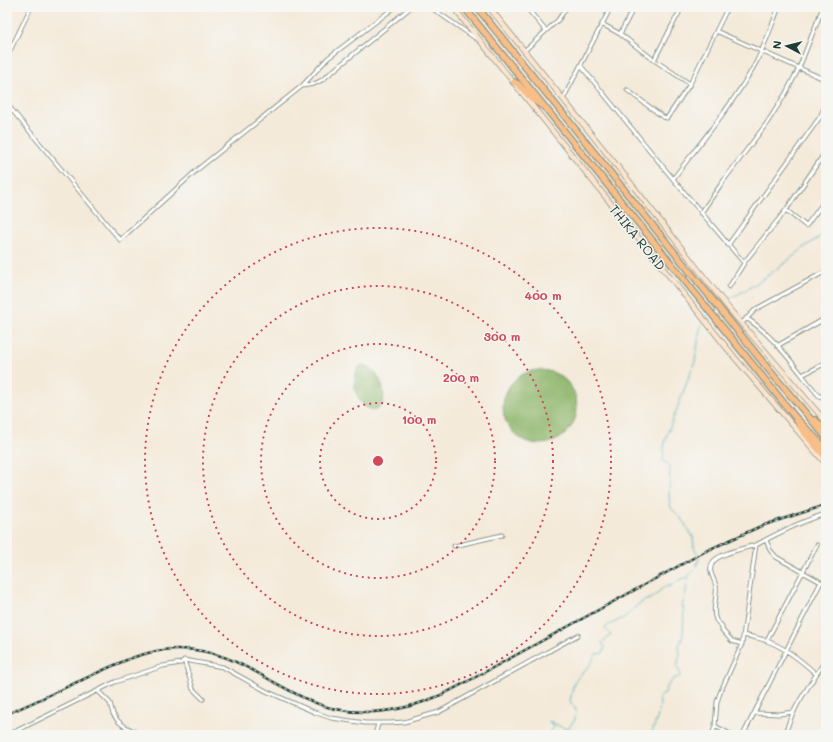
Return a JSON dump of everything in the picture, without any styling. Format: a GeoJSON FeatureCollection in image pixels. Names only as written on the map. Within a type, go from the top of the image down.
{"type":"FeatureCollection","features":[{"type":"Feature","properties":{"kind":"highway","name":"THIKA ROAD"},"geometry":{"type":"LineString","coordinates":[[464,7],[795,417],[826,449]]}},
{"type":"Feature","properties":{"kind":"highway","name":"THIKA ROAD"},"geometry":{"type":"LineString","coordinates":[[477,7],[716,304],[826,437]]}},
{"type":"Feature","properties":{"kind":"highway"},"geometry":{"type":"LineString","coordinates":[[514,82],[518,84],[533,100],[549,111]]}},
{"type":"Feature","properties":{"kind":"highway"},"geometry":{"type":"LineString","coordinates":[[808,416],[826,430]]}},
{"type":"Feature","properties":{"kind":"highway"},"geometry":{"type":"LineString","coordinates":[[795,417],[802,430],[826,458]]}},
{"type":"Feature","properties":{"kind":"main road","name":"THIKA ROAD"},"geometry":{"type":"LineString","coordinates":[[453,7],[758,386],[826,464]]}},
{"type":"Feature","properties":{"kind":"main road"},"geometry":{"type":"LineString","coordinates":[[489,7],[730,310],[826,422]]}},
{"type":"Feature","properties":{"kind":"street"},"geometry":{"type":"LineString","coordinates":[[24,7],[29,11]]}},
{"type":"Feature","properties":{"kind":"street"},"geometry":{"type":"LineString","coordinates":[[7,57],[31,7]]}},
{"type":"Feature","properties":{"kind":"street"},"geometry":{"type":"LineString","coordinates":[[7,104],[120,240],[198,169],[302,86],[328,58],[394,7]]}},
{"type":"Feature","properties":{"kind":"street"},"geometry":{"type":"LineString","coordinates":[[302,86],[314,84],[322,80],[411,7]]}},
{"type":"Feature","properties":{"kind":"street"},"geometry":{"type":"LineString","coordinates":[[430,7],[481,42]]}},
{"type":"Feature","properties":{"kind":"street"},"geometry":{"type":"LineString","coordinates":[[526,7],[546,31]]}},
{"type":"Feature","properties":{"kind":"street"},"geometry":{"type":"LineString","coordinates":[[524,51],[558,20],[567,7]]}},
{"type":"Feature","properties":{"kind":"street"},"geometry":{"type":"LineString","coordinates":[[563,99],[611,7]]}},
{"type":"Feature","properties":{"kind":"street"},"geometry":{"type":"LineString","coordinates":[[620,34],[634,7]]}},
{"type":"Feature","properties":{"kind":"street"},"geometry":{"type":"LineString","coordinates":[[654,60],[682,7]]}},
{"type":"Feature","properties":{"kind":"street"},"geometry":{"type":"LineString","coordinates":[[628,90],[667,118],[690,84],[728,7]]}},
{"type":"Feature","properties":{"kind":"street"},"geometry":{"type":"LineString","coordinates":[[672,179],[739,90],[761,51],[779,7]]}},
{"type":"Feature","properties":{"kind":"street"},"geometry":{"type":"LineString","coordinates":[[701,213],[767,123],[786,93],[799,68],[823,7]]}},
{"type":"Feature","properties":{"kind":"street"},"geometry":{"type":"LineString","coordinates":[[602,24],[620,34],[654,60],[690,84]]}},
{"type":"Feature","properties":{"kind":"street"},"geometry":{"type":"LineString","coordinates":[[716,32],[826,80]]}},
{"type":"Feature","properties":{"kind":"street"},"geometry":{"type":"LineString","coordinates":[[581,66],[672,179],[744,263]]}},
{"type":"Feature","properties":{"kind":"street"},"geometry":{"type":"LineString","coordinates":[[728,245],[814,125],[826,104]]}},
{"type":"Feature","properties":{"kind":"street"},"geometry":{"type":"LineString","coordinates":[[729,287],[744,263],[786,210],[826,151]]}},
{"type":"Feature","properties":{"kind":"street"},"geometry":{"type":"LineString","coordinates":[[786,210],[806,226],[826,199]]}},
{"type":"Feature","properties":{"kind":"street"},"geometry":{"type":"LineString","coordinates":[[742,323],[756,308],[826,271]]}},
{"type":"Feature","properties":{"kind":"street"},"geometry":{"type":"LineString","coordinates":[[746,318],[758,326],[777,346],[818,396],[826,398]]}},
{"type":"Feature","properties":{"kind":"street"},"geometry":{"type":"LineString","coordinates":[[777,346],[826,318]]}},
{"type":"Feature","properties":{"kind":"street"},"geometry":{"type":"LineString","coordinates":[[802,375],[826,363]]}},
{"type":"Feature","properties":{"kind":"street"},"geometry":{"type":"LineString","coordinates":[[742,644],[732,640],[722,630],[722,626],[716,621],[714,614],[716,585],[712,577],[711,569],[713,562],[730,553],[756,545],[794,526],[826,514]]}},
{"type":"Feature","properties":{"kind":"street"},"geometry":{"type":"LineString","coordinates":[[454,546],[502,535]]}},
{"type":"Feature","properties":{"kind":"street"},"geometry":{"type":"LineString","coordinates":[[766,540],[773,554],[826,585]]}},
{"type":"Feature","properties":{"kind":"street"},"geometry":{"type":"LineString","coordinates":[[712,735],[715,726],[720,693],[742,644],[756,545]]}},
{"type":"Feature","properties":{"kind":"street"},"geometry":{"type":"LineString","coordinates":[[767,640],[816,545]]}},
{"type":"Feature","properties":{"kind":"street"},"geometry":{"type":"LineString","coordinates":[[743,735],[821,582]]}},
{"type":"Feature","properties":{"kind":"street"},"geometry":{"type":"LineString","coordinates":[[8,735],[115,682],[163,666],[181,663],[184,660],[224,667],[259,688],[314,712],[339,720],[378,724],[404,722],[439,712],[578,635]]}},
{"type":"Feature","properties":{"kind":"street"},"geometry":{"type":"LineString","coordinates":[[743,635],[767,640],[786,650],[800,659],[816,674]]}},
{"type":"Feature","properties":{"kind":"street"},"geometry":{"type":"LineString","coordinates":[[184,660],[193,689],[204,698]]}},
{"type":"Feature","properties":{"kind":"street"},"geometry":{"type":"LineString","coordinates":[[785,735],[794,712],[816,674],[826,661]]}},
{"type":"Feature","properties":{"kind":"street"},"geometry":{"type":"LineString","coordinates":[[98,691],[110,704],[115,718],[124,726],[141,735]]}},
{"type":"Feature","properties":{"kind":"street"},"geometry":{"type":"LineString","coordinates":[[755,713],[780,714],[794,712]]}},
{"type":"Feature","properties":{"kind":"street"},"geometry":{"type":"LineString","coordinates":[[375,735],[378,724]]}},
{"type":"Feature","properties":{"kind":"street"},"geometry":{"type":"LineString","coordinates":[[715,726],[732,735]]}},
{"type":"Feature","properties":{"kind":"street"},"geometry":{"type":"LineString","coordinates":[[823,735],[826,729]]}},
{"type":"Feature","properties":{"kind":"green space"},"geometry":{"type":"Polygon","coordinates":[[[361,365],[374,371],[382,386],[384,400],[381,406],[376,409],[369,409],[363,405],[356,392],[355,377],[357,370],[361,365]]]}},
{"type":"Feature","properties":{"kind":"green space"},"geometry":{"type":"Polygon","coordinates":[[[540,370],[561,376],[571,386],[577,407],[571,428],[561,438],[540,444],[519,438],[509,428],[503,407],[509,386],[519,376],[540,370]]]}},
{"type":"Feature","properties":{"kind":"waterway"},"geometry":{"type":"LineString","coordinates":[[725,301],[759,282],[807,246],[826,234]]}},
{"type":"Feature","properties":{"kind":"waterway"},"geometry":{"type":"LineString","coordinates":[[706,318],[709,315]]}},
{"type":"Feature","properties":{"kind":"waterway"},"geometry":{"type":"LineString","coordinates":[[651,735],[658,716],[660,705],[659,698],[665,693],[666,688],[673,679],[680,676],[677,666],[680,655],[679,646],[683,636],[684,611],[682,604],[690,574],[696,568],[699,558],[694,547],[693,537],[681,518],[671,508],[669,498],[670,466],[663,460],[665,440],[695,361],[700,329],[703,322]]}},
{"type":"Feature","properties":{"kind":"waterway"},"geometry":{"type":"LineString","coordinates":[[549,735],[554,727],[549,721],[568,729],[575,719],[576,710],[570,701],[574,682],[590,665],[596,654],[603,653],[605,647],[602,643],[611,635],[605,629],[607,626],[625,616],[641,603],[651,599],[664,587],[670,586],[681,579],[688,577]]}},
{"type":"Feature","properties":{"kind":"railway"},"geometry":{"type":"LineString","coordinates":[[7,714],[130,659],[154,651],[167,649],[205,651],[216,654],[249,668],[303,697],[335,709],[374,712],[424,702],[446,693],[706,551],[761,526],[826,505]]}}]}
